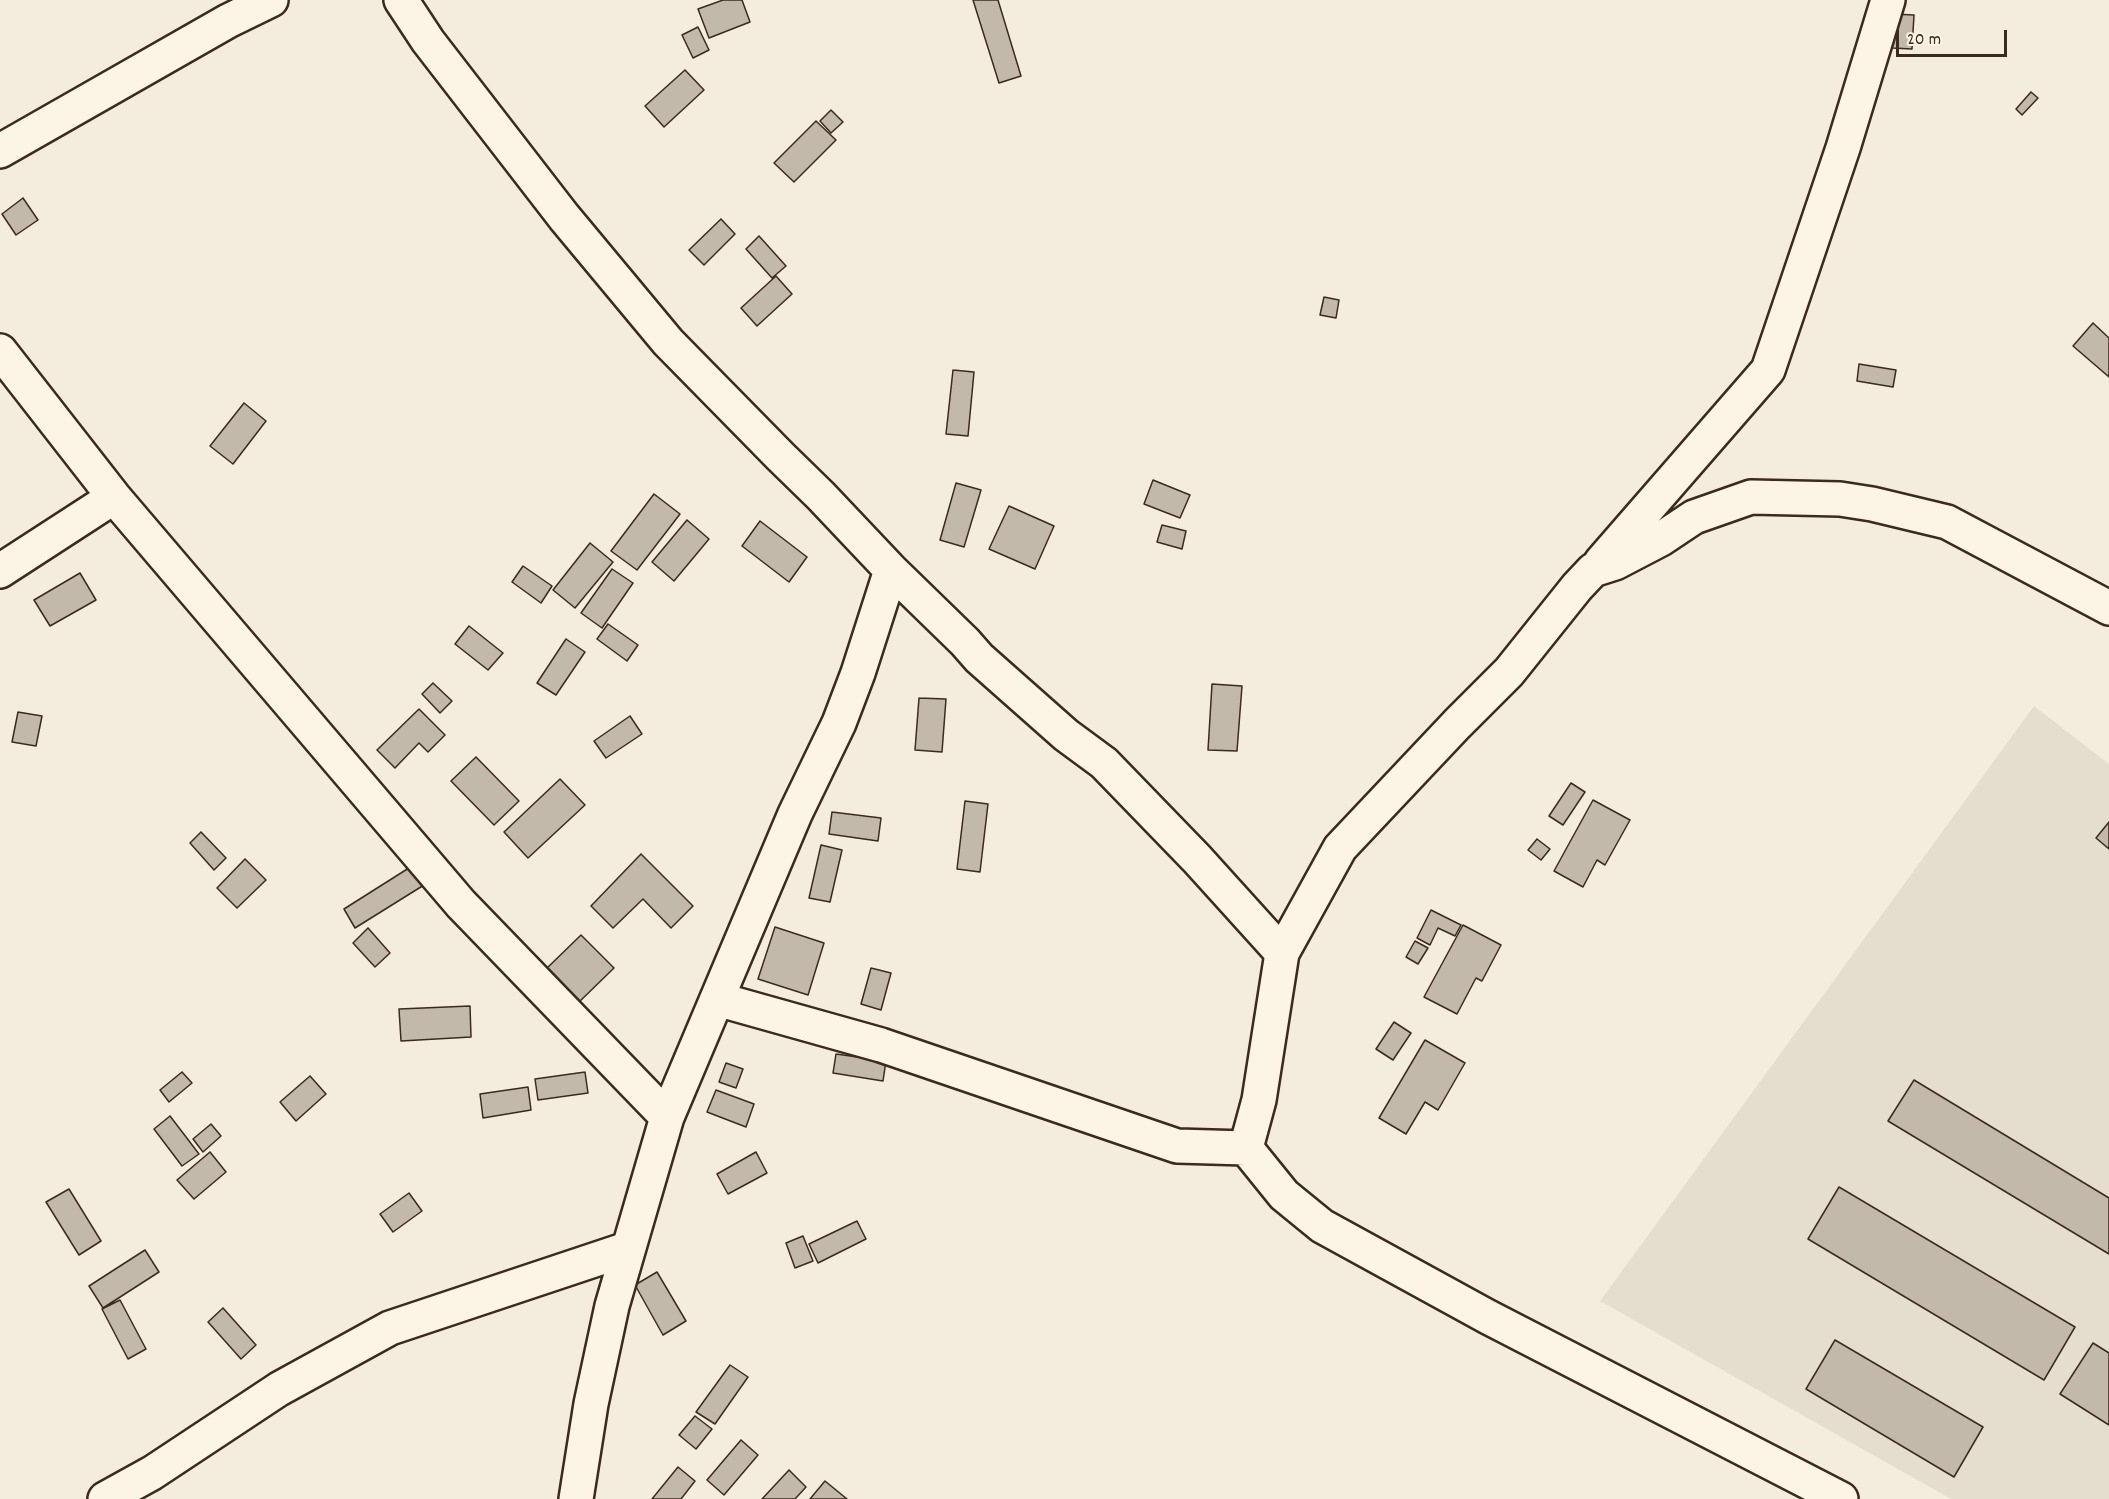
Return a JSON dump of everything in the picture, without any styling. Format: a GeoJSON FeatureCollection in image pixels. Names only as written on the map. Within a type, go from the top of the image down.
{"type":"FeatureCollection","features":[{"type":"Feature","properties":{"kind":"street"},"geometry":{"type":"LineString","coordinates":[[0,151],[228,21],[271,0]]}},
{"type":"Feature","properties":{"kind":"street"},"geometry":{"type":"LineString","coordinates":[[401,0],[428,41],[564,217],[668,342],[979,658],[1066,735],[1104,763],[1197,859],[1282,952]]}},
{"type":"Feature","properties":{"kind":"street"},"geometry":{"type":"LineString","coordinates":[[1246,1148],[1259,1100],[1282,952],[1340,848],[1509,672],[1564,602],[1768,370],[1843,148],[1888,0]]}},
{"type":"Feature","properties":{"kind":"street"},"geometry":{"type":"LineString","coordinates":[[0,351],[114,497],[461,904],[667,1117]]}},
{"type":"Feature","properties":{"kind":"street"},"geometry":{"type":"LineString","coordinates":[[0,571],[114,497]]}},
{"type":"Feature","properties":{"kind":"street"},"geometry":{"type":"LineString","coordinates":[[1593,570],[1615,563],[1661,539],[1694,517],[1751,497],[1840,499],[1872,504],[1947,522],[2101,597]]}},
{"type":"Feature","properties":{"kind":"street"},"geometry":{"type":"LineString","coordinates":[[576,1499],[591,1404],[612,1306],[667,1117],[795,814],[839,723],[858,673],[891,570]]}},
{"type":"Feature","properties":{"kind":"street"},"geometry":{"type":"LineString","coordinates":[[717,999],[881,1045],[1178,1146],[1246,1148],[1284,1194],[1323,1226],[1488,1317],[1841,1499]]}},
{"type":"Feature","properties":{"kind":"street"},"geometry":{"type":"LineString","coordinates":[[105,1499],[152,1473],[279,1389],[390,1328],[627,1249]]}},
{"type":"Feature","properties":{"kind":"shaded area"},"geometry":{"type":"Polygon","coordinates":[[[2034,706],[2109,764],[2109,1499],[1951,1499],[1600,1301],[2034,706]]]}},
{"type":"Feature","properties":{"kind":"building"},"geometry":{"type":"Polygon","coordinates":[[[723,0],[742,0],[750,22],[709,38],[698,9],[723,0]]]}},
{"type":"Feature","properties":{"kind":"building"},"geometry":{"type":"Polygon","coordinates":[[[973,0],[998,0],[1021,76],[999,83],[973,0]]]}},
{"type":"Feature","properties":{"kind":"building"},"geometry":{"type":"Polygon","coordinates":[[[1894,14],[1914,15],[1912,49],[1892,48],[1894,14]]]}},
{"type":"Feature","properties":{"kind":"building"},"geometry":{"type":"Polygon","coordinates":[[[698,27],[709,50],[693,58],[682,35],[698,27]]]}},
{"type":"Feature","properties":{"kind":"building"},"geometry":{"type":"Polygon","coordinates":[[[685,70],[704,90],[664,127],[645,106],[685,70]]]}},
{"type":"Feature","properties":{"kind":"building"},"geometry":{"type":"Polygon","coordinates":[[[2031,92],[2038,98],[2022,115],[2016,109],[2031,92]]]}},
{"type":"Feature","properties":{"kind":"building"},"geometry":{"type":"Polygon","coordinates":[[[831,110],[843,122],[831,133],[820,121],[831,110]]]}},
{"type":"Feature","properties":{"kind":"building"},"geometry":{"type":"Polygon","coordinates":[[[816,121],[836,140],[794,182],[774,163],[816,121]]]}},
{"type":"Feature","properties":{"kind":"building"},"geometry":{"type":"Polygon","coordinates":[[[23,198],[38,220],[16,235],[2,214],[23,198]]]}},
{"type":"Feature","properties":{"kind":"building"},"geometry":{"type":"Polygon","coordinates":[[[721,219],[735,234],[704,265],[689,250],[721,219]]]}},
{"type":"Feature","properties":{"kind":"building"},"geometry":{"type":"Polygon","coordinates":[[[759,236],[786,266],[772,278],[746,249],[759,236]]]}},
{"type":"Feature","properties":{"kind":"building"},"geometry":{"type":"Polygon","coordinates":[[[776,276],[792,294],[757,326],[741,308],[776,276]]]}},
{"type":"Feature","properties":{"kind":"building"},"geometry":{"type":"Polygon","coordinates":[[[1324,297],[1339,300],[1336,318],[1320,315],[1324,297]]]}},
{"type":"Feature","properties":{"kind":"building"},"geometry":{"type":"Polygon","coordinates":[[[2093,323],[2109,338],[2109,377],[2073,346],[2093,323]]]}},
{"type":"Feature","properties":{"kind":"building"},"geometry":{"type":"Polygon","coordinates":[[[1859,364],[1896,370],[1893,387],[1857,381],[1859,364]]]}},
{"type":"Feature","properties":{"kind":"building"},"geometry":{"type":"Polygon","coordinates":[[[953,370],[974,372],[968,436],[946,434],[953,370]]]}},
{"type":"Feature","properties":{"kind":"building"},"geometry":{"type":"Polygon","coordinates":[[[244,403],[266,421],[233,464],[210,446],[244,403]]]}},
{"type":"Feature","properties":{"kind":"building"},"geometry":{"type":"Polygon","coordinates":[[[1153,480],[1190,495],[1180,518],[1144,504],[1153,480]]]}},
{"type":"Feature","properties":{"kind":"building"},"geometry":{"type":"Polygon","coordinates":[[[956,483],[981,490],[964,547],[940,540],[956,483]]]}},
{"type":"Feature","properties":{"kind":"building"},"geometry":{"type":"Polygon","coordinates":[[[654,494],[680,514],[637,570],[611,551],[654,494]]]}},
{"type":"Feature","properties":{"kind":"building"},"geometry":{"type":"Polygon","coordinates":[[[1009,506],[1054,526],[1035,569],[989,549],[1009,506]]]}},
{"type":"Feature","properties":{"kind":"building"},"geometry":{"type":"Polygon","coordinates":[[[687,520],[709,539],[674,581],[652,562],[687,520]]]}},
{"type":"Feature","properties":{"kind":"building"},"geometry":{"type":"Polygon","coordinates":[[[760,521],[807,557],[789,582],[742,546],[760,521]]]}},
{"type":"Feature","properties":{"kind":"building"},"geometry":{"type":"Polygon","coordinates":[[[1162,525],[1186,531],[1182,549],[1157,542],[1162,525]]]}},
{"type":"Feature","properties":{"kind":"building"},"geometry":{"type":"Polygon","coordinates":[[[590,543],[613,562],[575,608],[553,590],[590,543]]]}},
{"type":"Feature","properties":{"kind":"building"},"geometry":{"type":"Polygon","coordinates":[[[523,566],[552,586],[541,603],[512,582],[523,566]]]}},
{"type":"Feature","properties":{"kind":"building"},"geometry":{"type":"Polygon","coordinates":[[[612,569],[633,583],[602,628],[581,613],[612,569]]]}},
{"type":"Feature","properties":{"kind":"building"},"geometry":{"type":"Polygon","coordinates":[[[80,573],[96,600],[50,626],[34,600],[80,573]]]}},
{"type":"Feature","properties":{"kind":"building"},"geometry":{"type":"Polygon","coordinates":[[[608,624],[638,645],[627,661],[597,639],[608,624]]]}},
{"type":"Feature","properties":{"kind":"building"},"geometry":{"type":"Polygon","coordinates":[[[469,626],[503,653],[488,670],[455,644],[469,626]]]}},
{"type":"Feature","properties":{"kind":"building"},"geometry":{"type":"Polygon","coordinates":[[[566,639],[585,652],[556,695],[537,683],[566,639]]]}},
{"type":"Feature","properties":{"kind":"building"},"geometry":{"type":"Polygon","coordinates":[[[433,683],[452,701],[440,713],[422,694],[433,683]]]}},
{"type":"Feature","properties":{"kind":"building"},"geometry":{"type":"Polygon","coordinates":[[[1212,684],[1242,686],[1237,751],[1208,750],[1212,684]]]}},
{"type":"Feature","properties":{"kind":"building"},"geometry":{"type":"Polygon","coordinates":[[[919,698],[946,699],[942,752],[915,750],[919,698]]]}},
{"type":"Feature","properties":{"kind":"building"},"geometry":{"type":"Polygon","coordinates":[[[419,709],[445,735],[428,752],[419,743],[395,768],[377,750],[419,709]]]}},
{"type":"Feature","properties":{"kind":"building"},"geometry":{"type":"Polygon","coordinates":[[[18,712],[42,716],[36,746],[12,742],[18,712]]]}},
{"type":"Feature","properties":{"kind":"building"},"geometry":{"type":"Polygon","coordinates":[[[630,716],[642,734],[606,758],[594,741],[630,716]]]}},
{"type":"Feature","properties":{"kind":"building"},"geometry":{"type":"Polygon","coordinates":[[[476,757],[519,801],[494,825],[451,781],[476,757]]]}},
{"type":"Feature","properties":{"kind":"building"},"geometry":{"type":"Polygon","coordinates":[[[560,779],[585,805],[528,858],[504,832],[560,779]]]}},
{"type":"Feature","properties":{"kind":"building"},"geometry":{"type":"Polygon","coordinates":[[[1571,783],[1585,792],[1563,825],[1549,816],[1571,783]]]}},
{"type":"Feature","properties":{"kind":"building"},"geometry":{"type":"Polygon","coordinates":[[[1593,800],[1630,820],[1605,865],[1597,860],[1583,887],[1554,871],[1593,800]]]}},
{"type":"Feature","properties":{"kind":"building"},"geometry":{"type":"Polygon","coordinates":[[[965,801],[988,804],[980,872],[957,869],[965,801]]]}},
{"type":"Feature","properties":{"kind":"building"},"geometry":{"type":"Polygon","coordinates":[[[832,812],[881,818],[878,841],[829,834],[832,812]]]}},
{"type":"Feature","properties":{"kind":"building"},"geometry":{"type":"Polygon","coordinates":[[[2109,822],[2109,849],[2096,838],[2109,822]]]}},
{"type":"Feature","properties":{"kind":"building"},"geometry":{"type":"Polygon","coordinates":[[[201,832],[226,858],[214,870],[190,843],[201,832]]]}},
{"type":"Feature","properties":{"kind":"building"},"geometry":{"type":"Polygon","coordinates":[[[1537,839],[1550,849],[1541,860],[1528,850],[1537,839]]]}},
{"type":"Feature","properties":{"kind":"building"},"geometry":{"type":"Polygon","coordinates":[[[821,845],[842,850],[830,902],[809,898],[821,845]]]}},
{"type":"Feature","properties":{"kind":"building"},"geometry":{"type":"Polygon","coordinates":[[[641,854],[693,906],[671,928],[643,899],[613,928],[591,906],[641,854]]]}},
{"type":"Feature","properties":{"kind":"building"},"geometry":{"type":"Polygon","coordinates":[[[245,859],[266,880],[237,908],[217,888],[245,859]]]}},
{"type":"Feature","properties":{"kind":"building"},"geometry":{"type":"Polygon","coordinates":[[[412,866],[424,885],[355,928],[344,909],[412,866]]]}},
{"type":"Feature","properties":{"kind":"building"},"geometry":{"type":"Polygon","coordinates":[[[1431,910],[1461,925],[1455,936],[1438,928],[1430,945],[1417,938],[1431,910]]]}},
{"type":"Feature","properties":{"kind":"building"},"geometry":{"type":"Polygon","coordinates":[[[1463,925],[1501,945],[1482,981],[1476,978],[1457,1014],[1424,997],[1463,925]]]}},
{"type":"Feature","properties":{"kind":"building"},"geometry":{"type":"Polygon","coordinates":[[[775,927],[824,943],[808,995],[758,979],[775,927]]]}},
{"type":"Feature","properties":{"kind":"building"},"geometry":{"type":"Polygon","coordinates":[[[368,928],[390,953],[375,967],[353,943],[368,928]]]}},
{"type":"Feature","properties":{"kind":"building"},"geometry":{"type":"Polygon","coordinates":[[[581,935],[614,968],[577,1004],[545,970],[581,935]]]}},
{"type":"Feature","properties":{"kind":"building"},"geometry":{"type":"Polygon","coordinates":[[[1415,941],[1428,948],[1418,964],[1406,957],[1415,941]]]}},
{"type":"Feature","properties":{"kind":"building"},"geometry":{"type":"Polygon","coordinates":[[[871,968],[891,973],[881,1010],[861,1004],[871,968]]]}},
{"type":"Feature","properties":{"kind":"building"},"geometry":{"type":"Polygon","coordinates":[[[470,1006],[471,1037],[401,1041],[399,1009],[470,1006]]]}},
{"type":"Feature","properties":{"kind":"building"},"geometry":{"type":"Polygon","coordinates":[[[1394,1022],[1411,1033],[1393,1060],[1376,1049],[1394,1022]]]}},
{"type":"Feature","properties":{"kind":"building"},"geometry":{"type":"Polygon","coordinates":[[[1425,1040],[1465,1063],[1438,1110],[1425,1102],[1406,1134],[1379,1118],[1425,1040]]]}},
{"type":"Feature","properties":{"kind":"building"},"geometry":{"type":"Polygon","coordinates":[[[836,1054],[886,1061],[883,1081],[833,1073],[836,1054]]]}},
{"type":"Feature","properties":{"kind":"building"},"geometry":{"type":"Polygon","coordinates":[[[726,1063],[743,1069],[736,1088],[719,1082],[726,1063]]]}},
{"type":"Feature","properties":{"kind":"building"},"geometry":{"type":"Polygon","coordinates":[[[182,1072],[192,1083],[169,1102],[160,1090],[182,1072]]]}},
{"type":"Feature","properties":{"kind":"building"},"geometry":{"type":"Polygon","coordinates":[[[585,1072],[588,1093],[538,1100],[535,1079],[585,1072]]]}},
{"type":"Feature","properties":{"kind":"building"},"geometry":{"type":"Polygon","coordinates":[[[310,1076],[326,1094],[296,1121],[280,1102],[310,1076]]]}},
{"type":"Feature","properties":{"kind":"building"},"geometry":{"type":"Polygon","coordinates":[[[1914,1080],[2109,1198],[2109,1254],[1888,1121],[1914,1080]]]}},
{"type":"Feature","properties":{"kind":"building"},"geometry":{"type":"Polygon","coordinates":[[[528,1087],[531,1110],[483,1118],[480,1094],[528,1087]]]}},
{"type":"Feature","properties":{"kind":"building"},"geometry":{"type":"Polygon","coordinates":[[[716,1090],[754,1104],[746,1127],[707,1112],[716,1090]]]}},
{"type":"Feature","properties":{"kind":"building"},"geometry":{"type":"Polygon","coordinates":[[[170,1116],[199,1154],[182,1166],[154,1129],[170,1116]]]}},
{"type":"Feature","properties":{"kind":"building"},"geometry":{"type":"Polygon","coordinates":[[[211,1124],[221,1136],[203,1152],[193,1139],[211,1124]]]}},
{"type":"Feature","properties":{"kind":"building"},"geometry":{"type":"Polygon","coordinates":[[[210,1152],[226,1172],[194,1199],[177,1180],[210,1152]]]}},
{"type":"Feature","properties":{"kind":"building"},"geometry":{"type":"Polygon","coordinates":[[[756,1152],[767,1173],[728,1194],[717,1174],[756,1152]]]}},
{"type":"Feature","properties":{"kind":"building"},"geometry":{"type":"Polygon","coordinates":[[[1839,1187],[2075,1327],[2044,1380],[1808,1239],[1839,1187]]]}},
{"type":"Feature","properties":{"kind":"building"},"geometry":{"type":"Polygon","coordinates":[[[69,1189],[101,1241],[79,1255],[46,1202],[69,1189]]]}},
{"type":"Feature","properties":{"kind":"building"},"geometry":{"type":"Polygon","coordinates":[[[409,1193],[422,1211],[393,1232],[380,1214],[409,1193]]]}},
{"type":"Feature","properties":{"kind":"building"},"geometry":{"type":"Polygon","coordinates":[[[857,1221],[866,1239],[818,1263],[809,1244],[857,1221]]]}},
{"type":"Feature","properties":{"kind":"building"},"geometry":{"type":"Polygon","coordinates":[[[803,1236],[813,1261],[795,1268],[786,1243],[803,1236]]]}},
{"type":"Feature","properties":{"kind":"building"},"geometry":{"type":"Polygon","coordinates":[[[145,1250],[159,1272],[103,1308],[89,1286],[145,1250]]]}},
{"type":"Feature","properties":{"kind":"building"},"geometry":{"type":"Polygon","coordinates":[[[657,1272],[686,1321],[663,1335],[635,1285],[657,1272]]]}},
{"type":"Feature","properties":{"kind":"building"},"geometry":{"type":"Polygon","coordinates":[[[120,1300],[146,1349],[128,1359],[102,1309],[120,1300]]]}},
{"type":"Feature","properties":{"kind":"building"},"geometry":{"type":"Polygon","coordinates":[[[223,1308],[256,1345],[241,1359],[208,1322],[223,1308]]]}},
{"type":"Feature","properties":{"kind":"building"},"geometry":{"type":"Polygon","coordinates":[[[1835,1340],[1983,1427],[1954,1477],[1806,1389],[1835,1340]]]}},
{"type":"Feature","properties":{"kind":"building"},"geometry":{"type":"Polygon","coordinates":[[[2093,1343],[2109,1353],[2109,1425],[2060,1394],[2093,1343]]]}},
{"type":"Feature","properties":{"kind":"building"},"geometry":{"type":"Polygon","coordinates":[[[730,1365],[748,1377],[715,1424],[696,1412],[730,1365]]]}},
{"type":"Feature","properties":{"kind":"building"},"geometry":{"type":"Polygon","coordinates":[[[695,1416],[712,1429],[696,1449],[679,1435],[695,1416]]]}},
{"type":"Feature","properties":{"kind":"building"},"geometry":{"type":"Polygon","coordinates":[[[741,1440],[758,1455],[724,1495],[707,1480],[741,1440]]]}},
{"type":"Feature","properties":{"kind":"building"},"geometry":{"type":"Polygon","coordinates":[[[678,1467],[695,1481],[681,1499],[652,1499],[678,1467]]]}},
{"type":"Feature","properties":{"kind":"building"},"geometry":{"type":"Polygon","coordinates":[[[789,1470],[806,1487],[795,1499],[762,1499],[789,1470]]]}},
{"type":"Feature","properties":{"kind":"building"},"geometry":{"type":"Polygon","coordinates":[[[825,1481],[847,1499],[810,1499],[825,1481]]]}}]}
